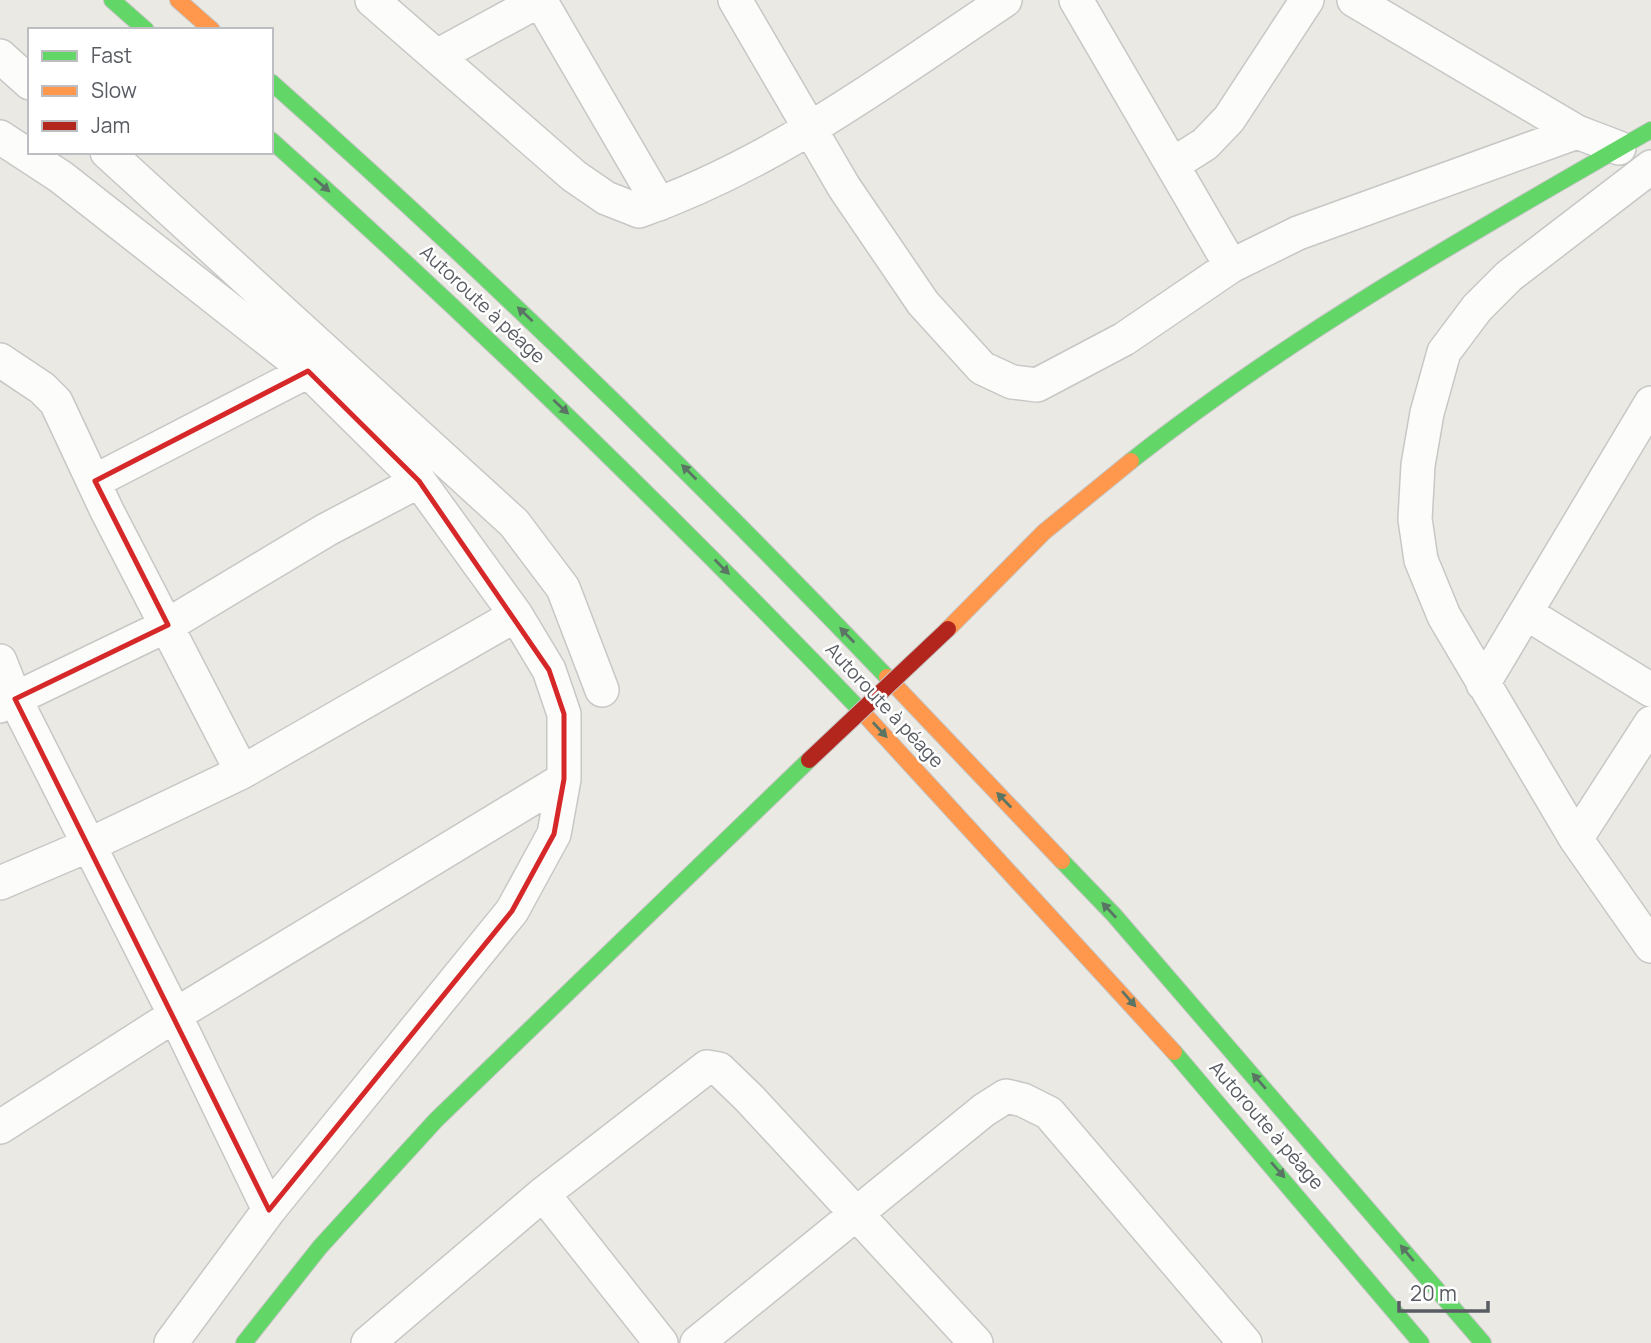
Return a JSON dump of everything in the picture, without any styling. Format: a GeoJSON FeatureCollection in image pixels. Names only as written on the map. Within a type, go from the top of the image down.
{"type":"FeatureCollection","features":[{"type":"Feature","properties":{"kind":"main road"},"geometry":{"type":"LineString","coordinates":[[112,0],[144,28]]}},
{"type":"Feature","properties":{"kind":"main road"},"geometry":{"type":"LineString","coordinates":[[178,0],[210,28]]}},
{"type":"Feature","properties":{"kind":"main road"},"geometry":{"type":"LineString","coordinates":[[273,84],[408,204],[610,395],[734,517],[1114,915],[1483,1343]]}},
{"type":"Feature","properties":{"kind":"main road"},"geometry":{"type":"LineString","coordinates":[[244,1343],[320,1247],[436,1120],[1076,504],[1237,380],[1317,327],[1651,130]]}},
{"type":"Feature","properties":{"kind":"main road","name":"Autoroute à péage"},"geometry":{"type":"LineString","coordinates":[[273,142],[379,235],[588,432],[810,655],[1111,979],[1331,1231],[1422,1343]]}},
{"type":"Feature","properties":{"kind":"street"},"geometry":{"type":"LineString","coordinates":[[372,0],[574,176],[606,198],[639,211],[770,153],[810,130],[1004,0]]}},
{"type":"Feature","properties":{"kind":"street"},"geometry":{"type":"LineString","coordinates":[[437,56],[540,0],[659,204]]}},
{"type":"Feature","properties":{"kind":"street"},"geometry":{"type":"LineString","coordinates":[[736,0],[844,187],[923,303],[982,368],[1012,382],[1037,386],[1124,339],[1231,266],[1298,233],[1577,132]]}},
{"type":"Feature","properties":{"kind":"street"},"geometry":{"type":"LineString","coordinates":[[1076,0],[1231,266]]}},
{"type":"Feature","properties":{"kind":"street"},"geometry":{"type":"LineString","coordinates":[[1172,165],[1205,144],[1229,119],[1307,0]]}},
{"type":"Feature","properties":{"kind":"street"},"geometry":{"type":"LineString","coordinates":[[1370,4],[1577,132],[1619,148]]}},
{"type":"Feature","properties":{"kind":"street"},"geometry":{"type":"LineString","coordinates":[[0,56],[28,81]]}},
{"type":"Feature","properties":{"kind":"street"},"geometry":{"type":"LineString","coordinates":[[0,137],[61,177],[308,371],[419,481],[516,615],[549,670],[564,715],[564,779],[554,834],[512,911],[269,1210],[171,1343]]}},
{"type":"Feature","properties":{"kind":"street"},"geometry":{"type":"LineString","coordinates":[[109,154],[514,523],[563,588],[601,690]]}},
{"type":"Feature","properties":{"kind":"street"},"geometry":{"type":"LineString","coordinates":[[1649,171],[1509,276],[1477,308],[1444,352],[1424,426],[1418,465],[1415,519],[1421,560],[1435,593],[1483,684],[1576,839],[1651,946]]}},
{"type":"Feature","properties":{"kind":"street"},"geometry":{"type":"LineString","coordinates":[[0,360],[42,388],[56,402],[107,511],[242,772]]}},
{"type":"Feature","properties":{"kind":"street"},"geometry":{"type":"LineString","coordinates":[[95,481],[308,371]]}},
{"type":"Feature","properties":{"kind":"street"},"geometry":{"type":"LineString","coordinates":[[1483,684],[1646,423]]}},
{"type":"Feature","properties":{"kind":"street"},"geometry":{"type":"LineString","coordinates":[[7,703],[168,625],[326,530],[419,481]]}},
{"type":"Feature","properties":{"kind":"street"},"geometry":{"type":"LineString","coordinates":[[1526,613],[1651,690]]}},
{"type":"Feature","properties":{"kind":"street"},"geometry":{"type":"LineString","coordinates":[[0,883],[89,845],[242,772],[516,615]]}},
{"type":"Feature","properties":{"kind":"street"},"geometry":{"type":"LineString","coordinates":[[0,662],[7,703],[89,845],[269,1210]]}},
{"type":"Feature","properties":{"kind":"street"},"geometry":{"type":"LineString","coordinates":[[1576,839],[1651,723]]}},
{"type":"Feature","properties":{"kind":"street"},"geometry":{"type":"LineString","coordinates":[[0,1127],[175,1015],[564,779]]}},
{"type":"Feature","properties":{"kind":"street"},"geometry":{"type":"LineString","coordinates":[[369,1343],[543,1194],[707,1067],[719,1069],[749,1098],[973,1342]]}},
{"type":"Feature","properties":{"kind":"street"},"geometry":{"type":"LineString","coordinates":[[697,1343],[984,1110],[1006,1097],[1023,1100],[1049,1113],[1245,1343]]}},
{"type":"Feature","properties":{"kind":"street"},"geometry":{"type":"LineString","coordinates":[[543,1194],[661,1343]]}},
{"type":"Feature","properties":{"kind":"highlighted area"},"geometry":{"type":"Polygon","coordinates":[[[308,371],[419,481],[549,670],[564,714],[564,779],[554,834],[512,911],[269,1210],[15,699],[168,625],[95,481],[308,371]]]}},
{"type":"Feature","properties":{"kind":"traffic: fast"},"geometry":{"type":"LineString","coordinates":[[112,0],[144,28]]}},
{"type":"Feature","properties":{"kind":"traffic: fast"},"geometry":{"type":"LineString","coordinates":[[273,84],[430,226],[585,373],[737,523],[887,677]]}},
{"type":"Feature","properties":{"kind":"traffic: fast"},"geometry":{"type":"LineString","coordinates":[[1131,461],[1192,414],[1319,327],[1451,246],[1651,130]]}},
{"type":"Feature","properties":{"kind":"traffic: fast"},"geometry":{"type":"LineString","coordinates":[[273,142],[424,279],[574,422],[721,567],[865,715]]}},
{"type":"Feature","properties":{"kind":"traffic: fast"},"geometry":{"type":"LineString","coordinates":[[244,1343],[320,1247],[436,1120],[809,760]]}},
{"type":"Feature","properties":{"kind":"traffic: fast"},"geometry":{"type":"LineString","coordinates":[[1062,861],[1114,915],[1483,1343]]}},
{"type":"Feature","properties":{"kind":"traffic: fast"},"geometry":{"type":"LineString","coordinates":[[1174,1052],[1421,1343]]}},
{"type":"Feature","properties":{"kind":"traffic: slow"},"geometry":{"type":"LineString","coordinates":[[178,0],[210,28]]}},
{"type":"Feature","properties":{"kind":"traffic: slow"},"geometry":{"type":"LineString","coordinates":[[948,629],[1044,532],[1131,461]]}},
{"type":"Feature","properties":{"kind":"traffic: slow"},"geometry":{"type":"LineString","coordinates":[[887,677],[1062,861]]}},
{"type":"Feature","properties":{"kind":"traffic: slow"},"geometry":{"type":"LineString","coordinates":[[865,715],[1174,1052]]}},
{"type":"Feature","properties":{"kind":"traffic: jam"},"geometry":{"type":"LineString","coordinates":[[809,760],[948,629]]}}]}
